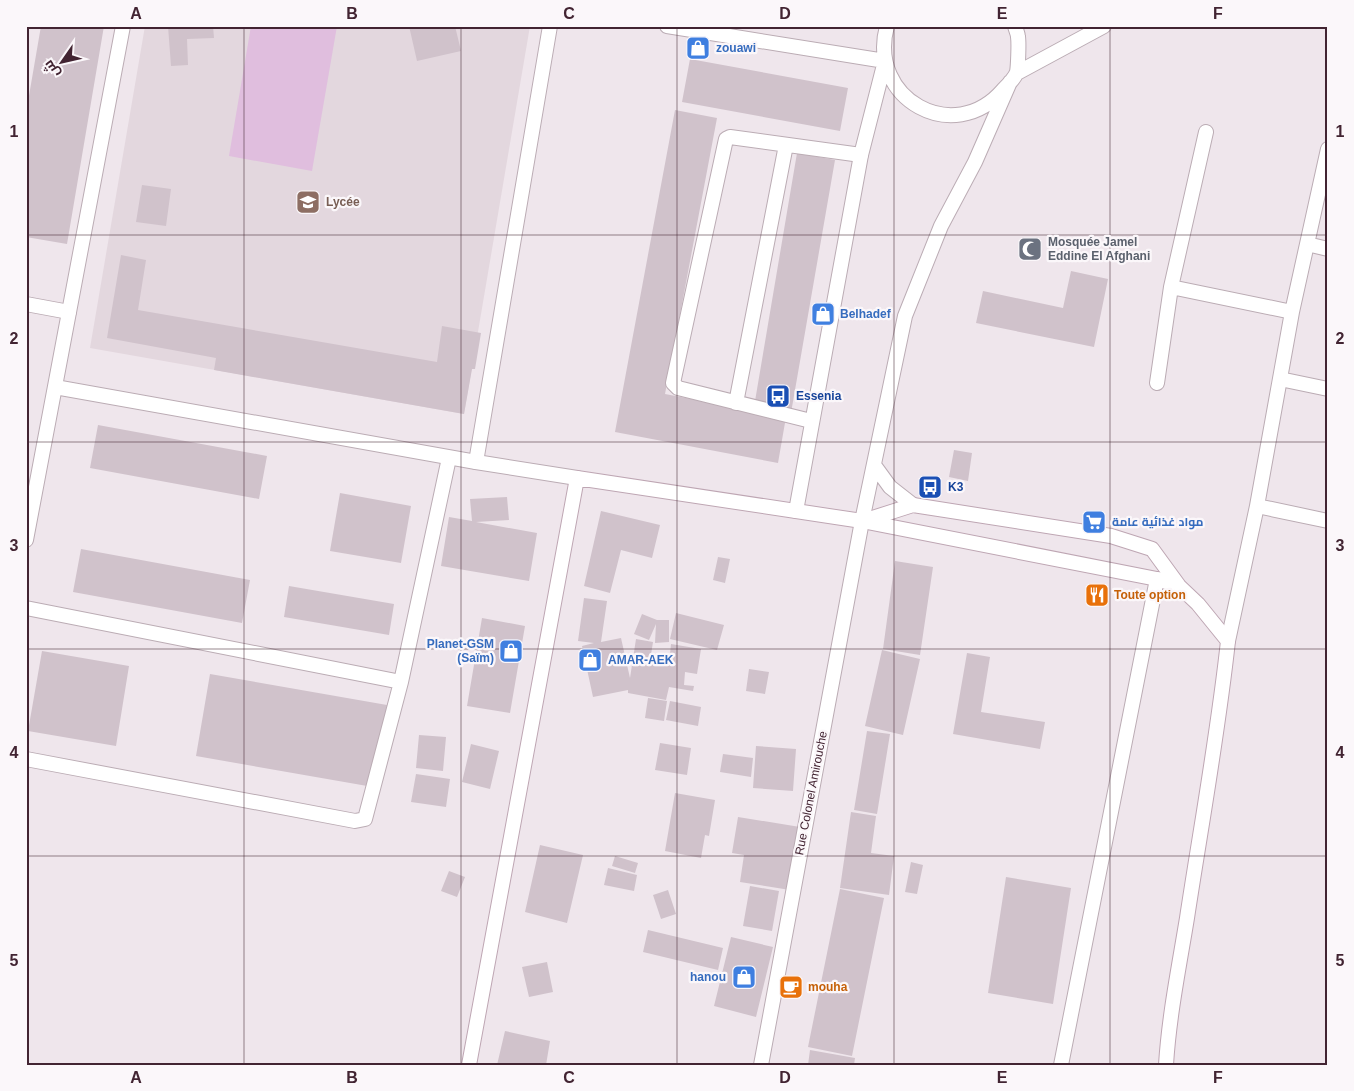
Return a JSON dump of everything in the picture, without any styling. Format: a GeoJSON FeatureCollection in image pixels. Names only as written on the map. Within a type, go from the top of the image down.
{"type":"FeatureCollection","features":[{"type":"Feature","properties":{"kind":"street"},"geometry":{"type":"LineString","coordinates":[[26,540],[123,26]]}},
{"type":"Feature","properties":{"kind":"street"},"geometry":{"type":"LineString","coordinates":[[476,462],[550,26]]}},
{"type":"Feature","properties":{"kind":"street"},"geometry":{"type":"LineString","coordinates":[[667,26],[884,61]]}},
{"type":"Feature","properties":{"kind":"street"},"geometry":{"type":"LineString","coordinates":[[796,511],[861,155],[884,61],[884,40],[887,26]]}},
{"type":"Feature","properties":{"kind":"street"},"geometry":{"type":"LineString","coordinates":[[1013,77],[1018,37],[1014,26]]}},
{"type":"Feature","properties":{"kind":"street"},"geometry":{"type":"LineString","coordinates":[[884,61],[893,83],[908,100],[928,112],[952,116],[974,112],[981,108],[994,100],[1013,77],[1104,26]]}},
{"type":"Feature","properties":{"kind":"street","name":"Rue Colonel Amirouche"},"geometry":{"type":"LineString","coordinates":[[761,1065],[862,521],[905,316],[941,226],[976,162],[1013,77]]}},
{"type":"Feature","properties":{"kind":"street"},"geometry":{"type":"LineString","coordinates":[[1156,383],[1171,287],[1206,132]]}},
{"type":"Feature","properties":{"kind":"street"},"geometry":{"type":"LineString","coordinates":[[811,421],[736,404],[678,388],[673,383],[726,139],[730,137],[861,155]]}},
{"type":"Feature","properties":{"kind":"street"},"geometry":{"type":"LineString","coordinates":[[736,404],[786,145]]}},
{"type":"Feature","properties":{"kind":"street"},"geometry":{"type":"LineString","coordinates":[[1166,1065],[1177,981],[1222,698],[1228,640],[1257,506],[1292,312],[1328,149]]}},
{"type":"Feature","properties":{"kind":"street"},"geometry":{"type":"LineString","coordinates":[[1307,244],[1328,249]]}},
{"type":"Feature","properties":{"kind":"street"},"geometry":{"type":"LineString","coordinates":[[1171,287],[1292,312]]}},
{"type":"Feature","properties":{"kind":"street"},"geometry":{"type":"LineString","coordinates":[[26,304],[69,312]]}},
{"type":"Feature","properties":{"kind":"street"},"geometry":{"type":"LineString","coordinates":[[1280,379],[1328,389]]}},
{"type":"Feature","properties":{"kind":"street"},"geometry":{"type":"LineString","coordinates":[[55,387],[449,458],[862,521],[1157,579],[1179,586]]}},
{"type":"Feature","properties":{"kind":"street"},"geometry":{"type":"LineString","coordinates":[[26,760],[355,821],[365,819],[401,682],[449,458]]}},
{"type":"Feature","properties":{"kind":"street"},"geometry":{"type":"LineString","coordinates":[[874,465],[890,487],[913,505]]}},
{"type":"Feature","properties":{"kind":"street"},"geometry":{"type":"LineString","coordinates":[[469,1065],[577,478]]}},
{"type":"Feature","properties":{"kind":"street"},"geometry":{"type":"LineString","coordinates":[[862,521],[913,505],[1111,536],[1152,549],[1179,586],[1198,604],[1228,640]]}},
{"type":"Feature","properties":{"kind":"street"},"geometry":{"type":"LineString","coordinates":[[1257,506],[1328,521]]}},
{"type":"Feature","properties":{"kind":"street"},"geometry":{"type":"LineString","coordinates":[[1061,1065],[1157,579]]}},
{"type":"Feature","properties":{"kind":"street"},"geometry":{"type":"LineString","coordinates":[[26,608],[401,682]]}},
{"type":"Feature","properties":{"kind":"shaded area"},"geometry":{"type":"Polygon","coordinates":[[[145,26],[530,26],[464,414],[90,348],[145,26]]]}},
{"type":"Feature","properties":{"kind":"shaded area"},"geometry":{"type":"Polygon","coordinates":[[[251,26],[337,26],[312,171],[229,156],[251,26]]]}},
{"type":"Feature","properties":{"kind":"building"},"geometry":{"type":"Polygon","coordinates":[[[41,26],[104,26],[67,244],[26,237],[26,113],[41,26]]]}},
{"type":"Feature","properties":{"kind":"building"},"geometry":{"type":"Polygon","coordinates":[[[168,26],[213,26],[214,38],[187,39],[188,65],[171,66],[168,26]]]}},
{"type":"Feature","properties":{"kind":"building"},"geometry":{"type":"Polygon","coordinates":[[[409,26],[455,26],[461,51],[417,61],[409,26]]]}},
{"type":"Feature","properties":{"kind":"building"},"geometry":{"type":"Polygon","coordinates":[[[690,59],[848,88],[840,131],[682,102],[690,59]]]}},
{"type":"Feature","properties":{"kind":"building"},"geometry":{"type":"Polygon","coordinates":[[[675,110],[717,118],[665,394],[786,417],[778,463],[615,432],[675,110]]]}},
{"type":"Feature","properties":{"kind":"building"},"geometry":{"type":"Polygon","coordinates":[[[797,153],[835,160],[791,413],[754,407],[797,153]]]}},
{"type":"Feature","properties":{"kind":"building"},"geometry":{"type":"Polygon","coordinates":[[[142,185],[171,189],[166,226],[136,222],[142,185]]]}},
{"type":"Feature","properties":{"kind":"building"},"geometry":{"type":"Polygon","coordinates":[[[121,255],[146,260],[138,310],[437,362],[442,326],[481,333],[475,369],[472,369],[464,414],[214,370],[216,358],[107,338],[121,255]]]}},
{"type":"Feature","properties":{"kind":"building"},"geometry":{"type":"Polygon","coordinates":[[[1071,271],[1108,279],[1094,347],[976,323],[983,291],[1063,308],[1071,271]]]}},
{"type":"Feature","properties":{"kind":"building"},"geometry":{"type":"Polygon","coordinates":[[[98,425],[267,456],[259,499],[90,468],[98,425]]]}},
{"type":"Feature","properties":{"kind":"building"},"geometry":{"type":"Polygon","coordinates":[[[954,450],[972,453],[968,481],[949,477],[954,450]]]}},
{"type":"Feature","properties":{"kind":"building"},"geometry":{"type":"Polygon","coordinates":[[[340,493],[411,506],[401,563],[330,551],[340,493]]]}},
{"type":"Feature","properties":{"kind":"building"},"geometry":{"type":"Polygon","coordinates":[[[507,497],[509,520],[476,522],[537,533],[529,581],[441,566],[449,517],[472,521],[470,499],[507,497]]]}},
{"type":"Feature","properties":{"kind":"building"},"geometry":{"type":"Polygon","coordinates":[[[601,511],[660,525],[652,558],[621,550],[610,593],[584,586],[601,511]]]}},
{"type":"Feature","properties":{"kind":"building"},"geometry":{"type":"Polygon","coordinates":[[[81,549],[250,580],[242,623],[73,592],[81,549]]]}},
{"type":"Feature","properties":{"kind":"building"},"geometry":{"type":"Polygon","coordinates":[[[718,557],[730,559],[725,583],[713,580],[718,557]]]}},
{"type":"Feature","properties":{"kind":"building"},"geometry":{"type":"Polygon","coordinates":[[[895,561],[933,567],[920,655],[883,649],[895,561]]]}},
{"type":"Feature","properties":{"kind":"building"},"geometry":{"type":"Polygon","coordinates":[[[289,586],[394,604],[389,635],[284,617],[289,586]]]}},
{"type":"Feature","properties":{"kind":"building"},"geometry":{"type":"Polygon","coordinates":[[[584,598],[607,601],[601,642],[621,638],[630,678],[636,639],[653,642],[650,661],[669,664],[671,644],[701,649],[697,674],[685,672],[684,685],[694,686],[693,691],[669,687],[666,700],[628,693],[628,690],[593,697],[582,646],[594,643],[578,641],[584,598]]]}},
{"type":"Feature","properties":{"kind":"building"},"geometry":{"type":"Polygon","coordinates":[[[676,613],[724,625],[717,650],[670,639],[676,613]]]}},
{"type":"Feature","properties":{"kind":"building"},"geometry":{"type":"Polygon","coordinates":[[[642,614],[657,620],[669,620],[669,642],[655,643],[656,624],[649,640],[634,634],[642,614]]]}},
{"type":"Feature","properties":{"kind":"building"},"geometry":{"type":"Polygon","coordinates":[[[482,618],[525,626],[510,713],[467,706],[482,618]]]}},
{"type":"Feature","properties":{"kind":"building"},"geometry":{"type":"Polygon","coordinates":[[[882,650],[920,659],[903,735],[865,726],[882,650]]]}},
{"type":"Feature","properties":{"kind":"building"},"geometry":{"type":"Polygon","coordinates":[[[42,651],[129,666],[116,746],[28,731],[42,651]]]}},
{"type":"Feature","properties":{"kind":"building"},"geometry":{"type":"Polygon","coordinates":[[[967,653],[990,657],[981,712],[1045,722],[1040,749],[953,734],[967,653]]]}},
{"type":"Feature","properties":{"kind":"building"},"geometry":{"type":"Polygon","coordinates":[[[749,669],[769,672],[765,694],[746,691],[749,669]]]}},
{"type":"Feature","properties":{"kind":"building"},"geometry":{"type":"Polygon","coordinates":[[[210,674],[387,705],[373,787],[196,756],[210,674]]]}},
{"type":"Feature","properties":{"kind":"building"},"geometry":{"type":"Polygon","coordinates":[[[648,698],[667,701],[664,721],[645,718],[648,698]]]}},
{"type":"Feature","properties":{"kind":"building"},"geometry":{"type":"Polygon","coordinates":[[[670,701],[701,707],[698,726],[666,720],[670,701]]]}},
{"type":"Feature","properties":{"kind":"building"},"geometry":{"type":"Polygon","coordinates":[[[867,731],[890,734],[877,814],[854,810],[867,731]]]}},
{"type":"Feature","properties":{"kind":"building"},"geometry":{"type":"Polygon","coordinates":[[[419,735],[446,737],[443,771],[416,768],[419,735]]]}},
{"type":"Feature","properties":{"kind":"building"},"geometry":{"type":"Polygon","coordinates":[[[660,743],[691,748],[687,775],[655,770],[660,743]]]}},
{"type":"Feature","properties":{"kind":"building"},"geometry":{"type":"Polygon","coordinates":[[[471,744],[499,751],[490,789],[462,782],[471,744]]]}},
{"type":"Feature","properties":{"kind":"building"},"geometry":{"type":"Polygon","coordinates":[[[756,746],[796,749],[793,791],[753,788],[756,746]]]}},
{"type":"Feature","properties":{"kind":"building"},"geometry":{"type":"Polygon","coordinates":[[[723,754],[753,758],[751,777],[720,772],[723,754]]]}},
{"type":"Feature","properties":{"kind":"building"},"geometry":{"type":"Polygon","coordinates":[[[416,774],[450,779],[446,807],[411,802],[416,774]]]}},
{"type":"Feature","properties":{"kind":"building"},"geometry":{"type":"Polygon","coordinates":[[[675,793],[715,800],[709,836],[705,835],[701,858],[665,851],[675,793]]]}},
{"type":"Feature","properties":{"kind":"building"},"geometry":{"type":"Polygon","coordinates":[[[851,812],[876,816],[871,853],[894,856],[889,895],[840,888],[851,812]]]}},
{"type":"Feature","properties":{"kind":"building"},"geometry":{"type":"Polygon","coordinates":[[[738,817],[800,827],[790,890],[740,882],[744,855],[732,853],[738,817]]]}},
{"type":"Feature","properties":{"kind":"building"},"geometry":{"type":"Polygon","coordinates":[[[540,845],[583,855],[567,923],[525,912],[540,845]]]}},
{"type":"Feature","properties":{"kind":"building"},"geometry":{"type":"Polygon","coordinates":[[[615,856],[638,863],[635,873],[612,866],[615,856]]]}},
{"type":"Feature","properties":{"kind":"building"},"geometry":{"type":"Polygon","coordinates":[[[911,862],[923,865],[917,894],[905,892],[911,862]]]}},
{"type":"Feature","properties":{"kind":"building"},"geometry":{"type":"Polygon","coordinates":[[[608,868],[637,875],[634,891],[604,885],[608,868]]]}},
{"type":"Feature","properties":{"kind":"building"},"geometry":{"type":"Polygon","coordinates":[[[449,871],[465,877],[457,897],[441,891],[449,871]]]}},
{"type":"Feature","properties":{"kind":"building"},"geometry":{"type":"Polygon","coordinates":[[[1006,877],[1071,888],[1053,1004],[988,993],[1006,877]]]}},
{"type":"Feature","properties":{"kind":"building"},"geometry":{"type":"Polygon","coordinates":[[[750,886],[779,891],[772,931],[743,926],[750,886]]]}},
{"type":"Feature","properties":{"kind":"building"},"geometry":{"type":"Polygon","coordinates":[[[840,889],[884,898],[852,1056],[808,1047],[840,889]]]}},
{"type":"Feature","properties":{"kind":"building"},"geometry":{"type":"Polygon","coordinates":[[[668,890],[676,914],[661,919],[653,895],[668,890]]]}},
{"type":"Feature","properties":{"kind":"building"},"geometry":{"type":"Polygon","coordinates":[[[648,930],[723,948],[718,970],[643,952],[648,930]]]}},
{"type":"Feature","properties":{"kind":"building","name":"hanou"},"geometry":{"type":"Polygon","coordinates":[[[731,937],[773,947],[756,1017],[714,1006],[731,937]]]}},
{"type":"Feature","properties":{"kind":"building"},"geometry":{"type":"Polygon","coordinates":[[[547,962],[553,992],[529,997],[522,967],[547,962]]]}},
{"type":"Feature","properties":{"kind":"building"},"geometry":{"type":"Polygon","coordinates":[[[505,1031],[550,1041],[546,1065],[497,1065],[505,1031]]]}},
{"type":"Feature","properties":{"kind":"building"},"geometry":{"type":"Polygon","coordinates":[[[810,1050],[855,1058],[854,1065],[808,1065],[810,1050]]]}},
{"type":"Feature","properties":{"kind":"place","name":"zouawi"},"geometry":{"type":"Point","coordinates":[698,48]}},
{"type":"Feature","properties":{"kind":"place","name":"Lycée"},"geometry":{"type":"Point","coordinates":[308,202]}},
{"type":"Feature","properties":{"kind":"place","name":"Mosquée Jamel Eddine El Afghani"},"geometry":{"type":"Point","coordinates":[1030,249]}},
{"type":"Feature","properties":{"kind":"place","name":"Belhadef"},"geometry":{"type":"Point","coordinates":[823,314]}},
{"type":"Feature","properties":{"kind":"place","name":"Essenia"},"geometry":{"type":"Point","coordinates":[778,396]}},
{"type":"Feature","properties":{"kind":"place","name":"K3"},"geometry":{"type":"Point","coordinates":[930,487]}},
{"type":"Feature","properties":{"kind":"place","name":"مواد غذائية عامة"},"geometry":{"type":"Point","coordinates":[1094,522]}},
{"type":"Feature","properties":{"kind":"place","name":"Toute option"},"geometry":{"type":"Point","coordinates":[1097,595]}},
{"type":"Feature","properties":{"kind":"place","name":"Planet-GSM (Saïm)"},"geometry":{"type":"Point","coordinates":[511,651]}},
{"type":"Feature","properties":{"kind":"place","name":"AMAR-AEK"},"geometry":{"type":"Point","coordinates":[590,660]}},
{"type":"Feature","properties":{"kind":"place","name":"hanou"},"geometry":{"type":"Point","coordinates":[744,977]}},
{"type":"Feature","properties":{"kind":"place","name":"mouha"},"geometry":{"type":"Point","coordinates":[791,987]}}]}
